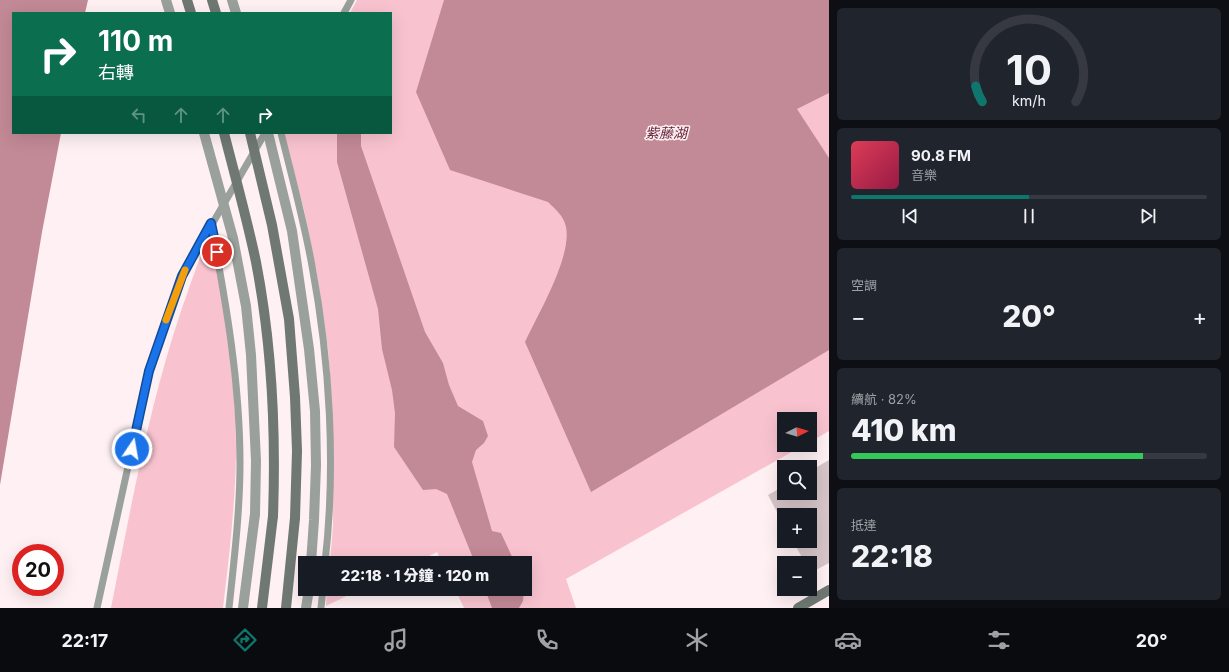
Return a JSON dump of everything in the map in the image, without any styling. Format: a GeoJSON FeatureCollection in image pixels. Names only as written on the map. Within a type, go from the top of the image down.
{"type":"FeatureCollection","features":[{"type":"Feature","properties":{"kind":"main road"},"geometry":{"type":"LineString","coordinates":[[188,0],[191,12]]}},
{"type":"Feature","properties":{"kind":"main road"},"geometry":{"type":"LineString","coordinates":[[212,0],[216,12]]}},
{"type":"Feature","properties":{"kind":"main road"},"geometry":{"type":"LineString","coordinates":[[224,134],[256,263],[266,332],[274,423],[272,516],[262,608]]}},
{"type":"Feature","properties":{"kind":"main road"},"geometry":{"type":"LineString","coordinates":[[250,134],[272,225],[289,319],[295,397],[297,451],[295,518],[286,608]]}},
{"type":"Feature","properties":{"kind":"main road"},"geometry":{"type":"LineString","coordinates":[[798,608],[829,590]]}},
{"type":"Feature","properties":{"kind":"street"},"geometry":{"type":"LineString","coordinates":[[166,0],[170,12]]}},
{"type":"Feature","properties":{"kind":"street"},"geometry":{"type":"LineString","coordinates":[[232,0],[236,12]]}},
{"type":"Feature","properties":{"kind":"street"},"geometry":{"type":"LineString","coordinates":[[204,134],[234,238],[246,306],[252,355],[256,460],[255,514],[243,608]]}},
{"type":"Feature","properties":{"kind":"street"},"geometry":{"type":"LineString","coordinates":[[266,134],[292,231],[309,349],[315,411],[314,520],[311,556]]}},
{"type":"Feature","properties":{"kind":"street"},"geometry":{"type":"LineString","coordinates":[[306,608],[308,596]]}},
{"type":"Feature","properties":{"kind":"lane"},"geometry":{"type":"LineString","coordinates":[[345,12],[351,0]]}},
{"type":"Feature","properties":{"kind":"lane"},"geometry":{"type":"LineString","coordinates":[[97,608],[149,371],[182,276],[211,223],[265,134]]}},
{"type":"Feature","properties":{"kind":"lane"},"geometry":{"type":"LineString","coordinates":[[281,134],[308,245],[328,392],[329,526],[326,556]]}},
{"type":"Feature","properties":{"kind":"lane"},"geometry":{"type":"LineString","coordinates":[[211,223],[228,310],[233,350],[239,426],[240,464],[229,608]]}},
{"type":"Feature","properties":{"kind":"lane"},"geometry":{"type":"LineString","coordinates":[[321,608],[322,596]]}},
{"type":"Feature","properties":{"kind":"shaded area"},"geometry":{"type":"Polygon","coordinates":[[[357,0],[829,0],[829,431],[817,438],[817,412],[777,412],[777,452],[792,452],[566,579],[576,608],[464,608],[458,596],[532,596],[532,556],[439,556],[437,552],[429,556],[331,556],[333,525],[331,391],[328,349],[316,269],[304,210],[284,134],[392,134],[392,12],[351,12],[357,0]]]}},
{"type":"Feature","properties":{"kind":"shaded area"},"geometry":{"type":"Polygon","coordinates":[[[210,234],[214,250],[230,353],[236,430],[233,513],[223,608],[111,608],[150,419],[170,345],[182,308],[210,234]]]}},
{"type":"Feature","properties":{"kind":"shaded area"},"geometry":{"type":"Polygon","coordinates":[[[327,596],[347,596],[326,606],[327,596]]]}},
{"type":"Feature","properties":{"kind":"water"},"geometry":{"type":"Polygon","coordinates":[[[0,0],[88,0],[85,12],[12,12],[12,134],[61,134],[42,232],[0,485],[0,0]]]}},
{"type":"Feature","properties":{"kind":"water","name":"紫藤湖"},"geometry":{"type":"Polygon","coordinates":[[[444,0],[829,0],[829,93],[797,109],[829,158],[829,350],[591,492],[525,342],[553,285],[559,269],[564,254],[566,239],[565,223],[559,213],[548,202],[450,170],[416,92],[444,0]]]}},
{"type":"Feature","properties":{"kind":"water"},"geometry":{"type":"Polygon","coordinates":[[[337,134],[361,134],[361,146],[425,332],[443,363],[449,385],[458,406],[483,421],[488,436],[484,443],[476,450],[472,462],[492,531],[501,533],[512,556],[472,556],[447,494],[436,489],[423,490],[394,447],[395,413],[392,390],[382,349],[378,309],[337,162],[337,134]]]}},
{"type":"Feature","properties":{"kind":"water"},"geometry":{"type":"Polygon","coordinates":[[[488,596],[523,596],[523,601],[519,608],[492,608],[488,596]]]}},
{"type":"Feature","properties":{"kind":"building"},"geometry":{"type":"Polygon","coordinates":[[[829,460],[829,563],[817,569],[817,556],[801,556],[797,548],[817,548],[817,508],[777,508],[777,512],[768,495],[777,490],[777,500],[817,500],[817,467],[829,460]]]}},
{"type":"Feature","properties":{"kind":"slow traffic"},"geometry":{"type":"LineString","coordinates":[[166,320],[185,270]]}},
{"type":"Feature","properties":{"kind":"route"},"geometry":{"type":"LineString","coordinates":[[132,449],[149,371],[182,276],[211,223],[217,252]]}}]}
